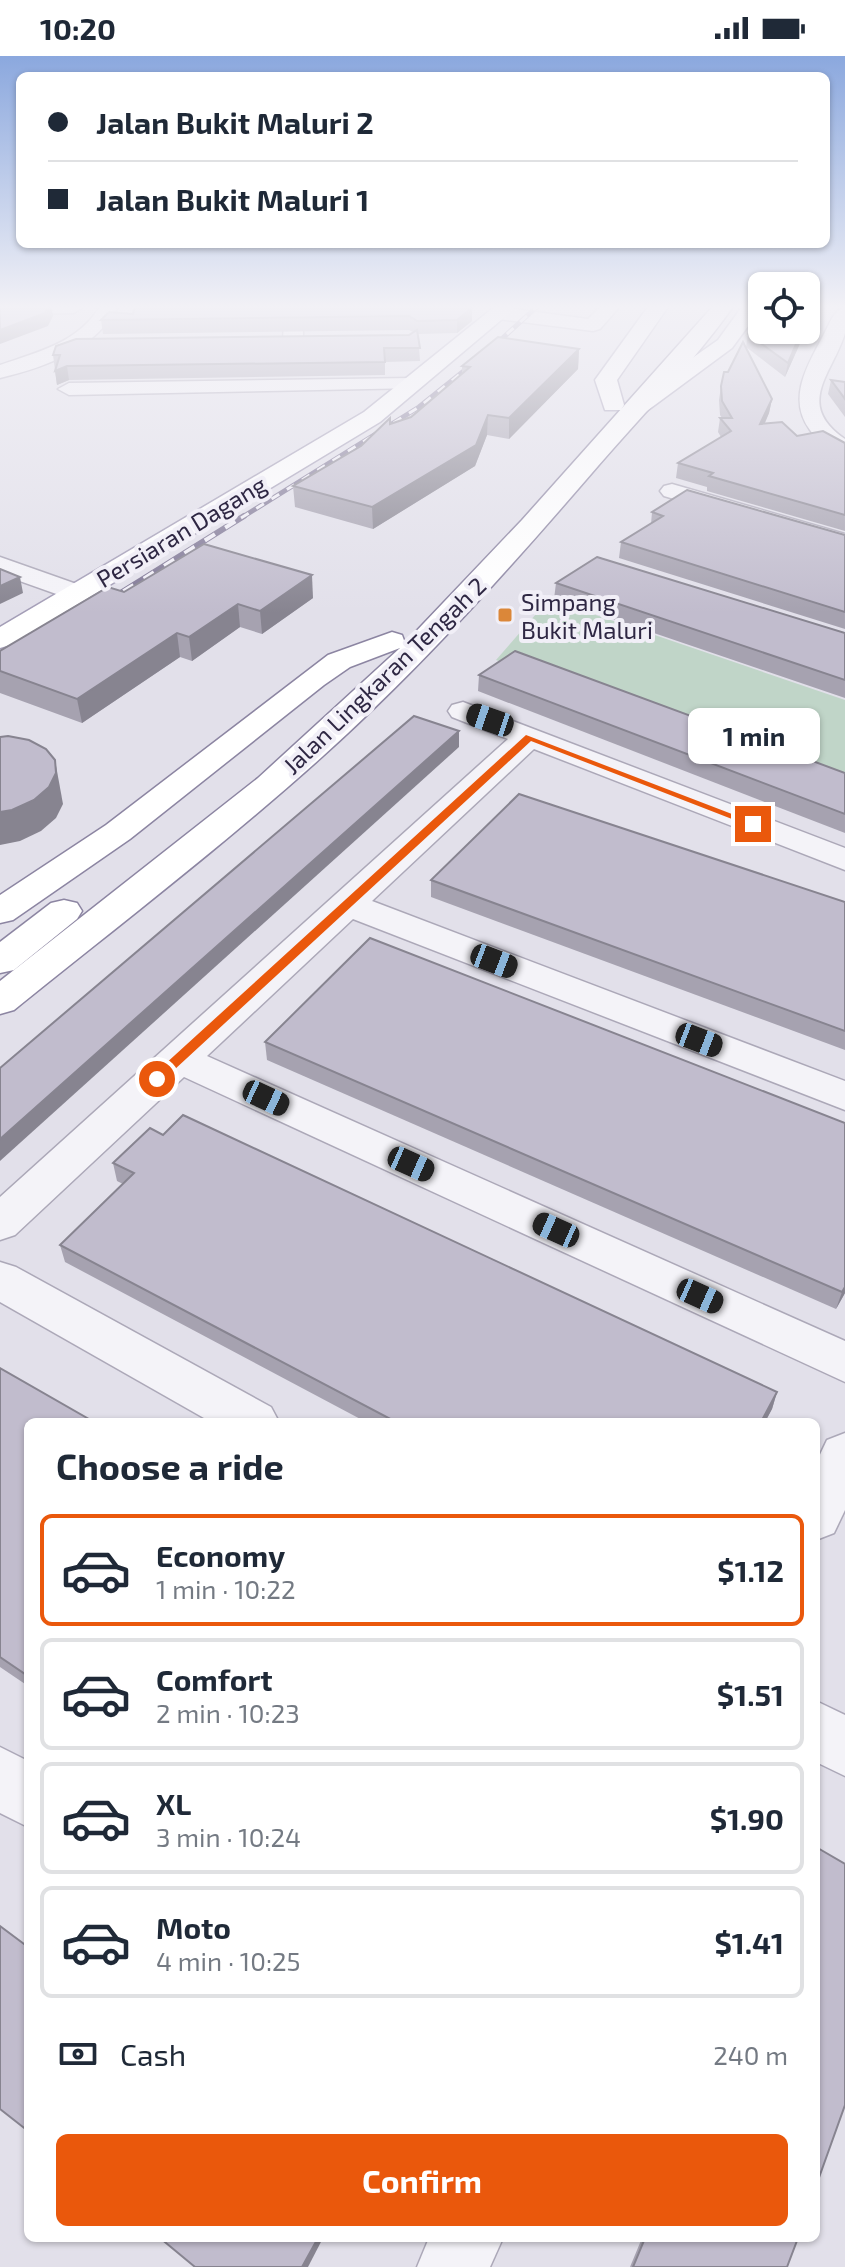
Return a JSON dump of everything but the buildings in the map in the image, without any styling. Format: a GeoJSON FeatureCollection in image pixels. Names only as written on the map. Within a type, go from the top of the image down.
{"type":"FeatureCollection","features":[{"type":"Feature","properties":{"kind":"main road","name":"Persiaran Dagang"},"geometry":{"type":"LineString","coordinates":[[0,639],[384,407]]}},
{"type":"Feature","properties":{"kind":"main road","name":"Jalan Lingkaran Tengah 2"},"geometry":{"type":"LineString","coordinates":[[0,961],[268,753],[392,641],[624,407]]}},
{"type":"Feature","properties":{"kind":"main road","name":"Jalan Lingkaran Tengah 2"},"geometry":{"type":"LineString","coordinates":[[0,1001],[298,761],[356,708],[464,601],[624,407]]}},
{"type":"Feature","properties":{"kind":"main road"},"geometry":{"type":"LineString","coordinates":[[0,912],[118,832],[339,661],[392,641]]}},
{"type":"Feature","properties":{"kind":"street"},"geometry":{"type":"LineString","coordinates":[[808,407],[817,427],[845,449]]}},
{"type":"Feature","properties":{"kind":"street"},"geometry":{"type":"LineString","coordinates":[[672,491],[845,542]]}},
{"type":"Feature","properties":{"kind":"street"},"geometry":{"type":"LineString","coordinates":[[0,565],[76,593]]}},
{"type":"Feature","properties":{"kind":"street"},"geometry":{"type":"LineString","coordinates":[[463,711],[845,860]]}},
{"type":"Feature","properties":{"kind":"street"},"geometry":{"type":"LineString","coordinates":[[0,1223],[529,737]]}},
{"type":"Feature","properties":{"kind":"street"},"geometry":{"type":"LineString","coordinates":[[347,904],[845,1096]]}},
{"type":"Feature","properties":{"kind":"street"},"geometry":{"type":"LineString","coordinates":[[179,1059],[845,1362]]}},
{"type":"Feature","properties":{"kind":"street"},"geometry":{"type":"LineString","coordinates":[[0,1280],[247,1418]]}},
{"type":"Feature","properties":{"kind":"street"},"geometry":{"type":"LineString","coordinates":[[820,1508],[845,1455]]}},
{"type":"Feature","properties":{"kind":"street"},"geometry":{"type":"LineString","coordinates":[[820,1732],[845,1747]]}},
{"type":"Feature","properties":{"kind":"street"},"geometry":{"type":"LineString","coordinates":[[0,1776],[24,1794]]}},
{"type":"Feature","properties":{"kind":"street"},"geometry":{"type":"LineString","coordinates":[[453,2267],[465,2242]]}},
{"type":"Feature","properties":{"kind":"green space"},"geometry":{"type":"Polygon","coordinates":[[[549,599],[845,700],[845,782],[496,660],[549,599]]]}},
{"type":"Feature","properties":{"kind":"railway"},"geometry":{"type":"LineString","coordinates":[[241,518],[419,407]]}},
{"type":"Feature","properties":{"kind":"railway"},"geometry":{"type":"LineString","coordinates":[[103,604],[244,516]]}},
{"type":"Feature","properties":{"kind":"place","name":"Simpang Bukit Maluri"},"geometry":{"type":"Point","coordinates":[505,615]}},
{"type":"Feature","properties":{"kind":"route"},"geometry":{"type":"LineString","coordinates":[[157,1079],[529,737],[753,824]]}}]}
